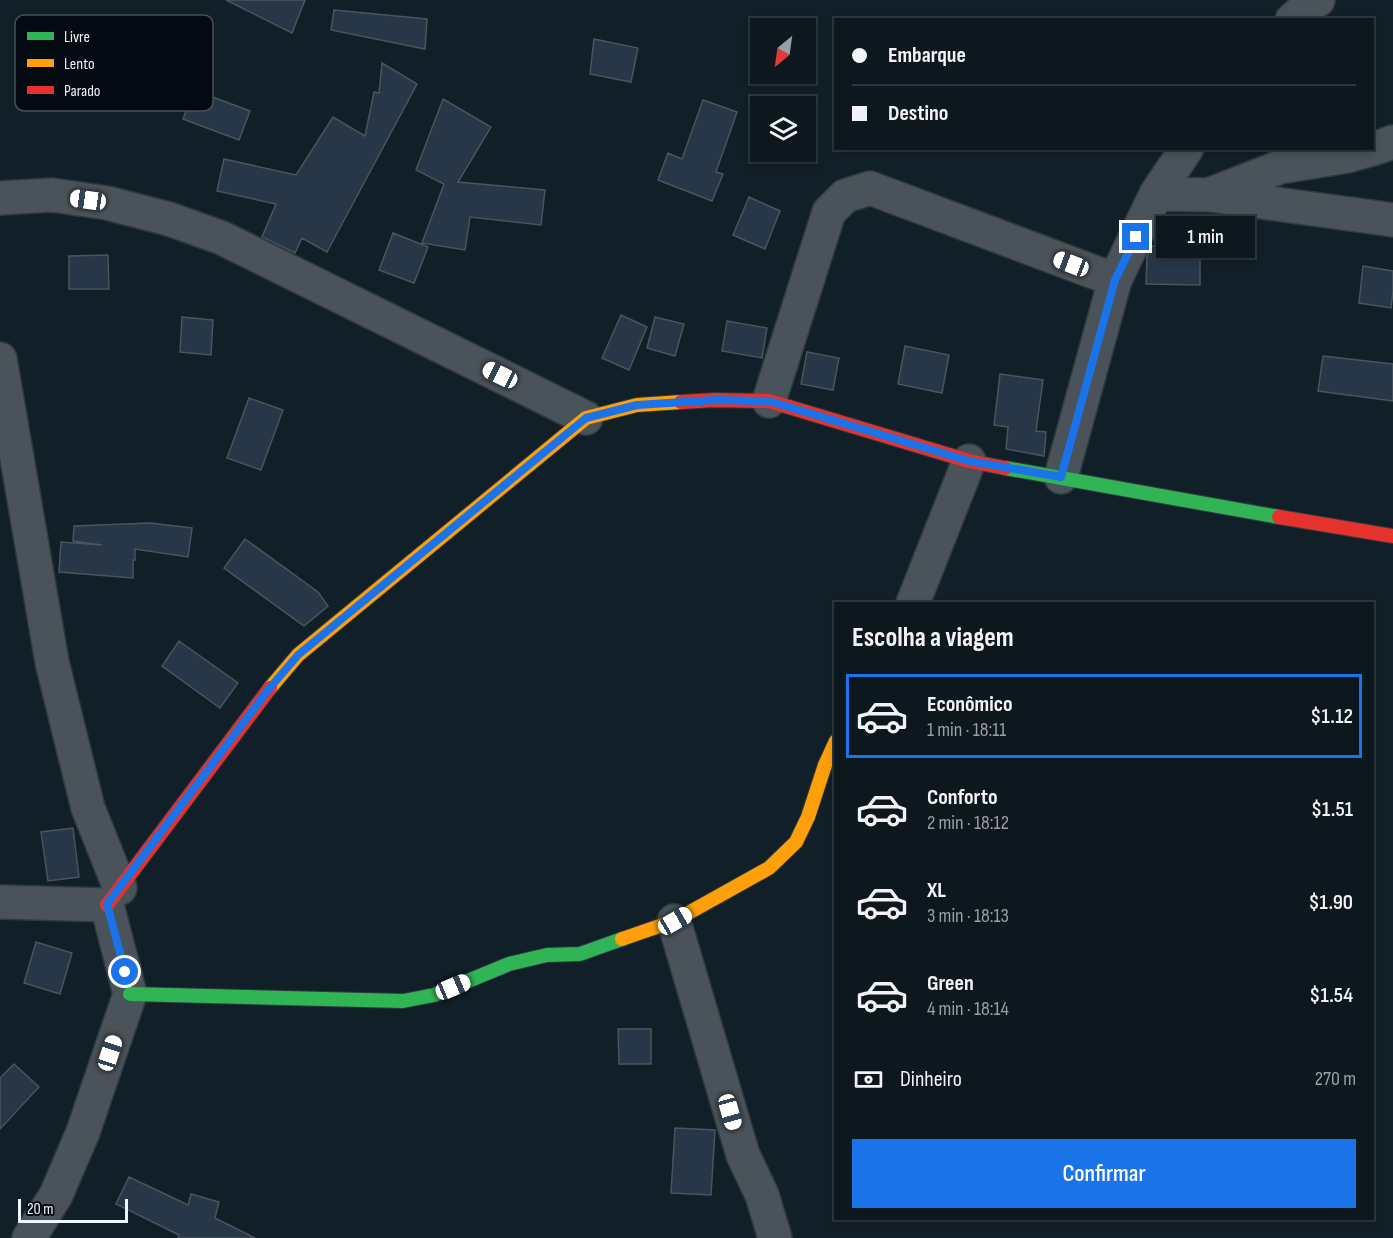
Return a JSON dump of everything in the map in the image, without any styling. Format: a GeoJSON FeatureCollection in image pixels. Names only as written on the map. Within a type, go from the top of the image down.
{"type":"FeatureCollection","features":[{"type":"Feature","properties":{"kind":"street"},"geometry":{"type":"LineString","coordinates":[[1374,148],[1393,142]]}},
{"type":"Feature","properties":{"kind":"street"},"geometry":{"type":"LineString","coordinates":[[1061,477],[1115,280],[1156,194],[1187,150]]}},
{"type":"Feature","properties":{"kind":"street"},"geometry":{"type":"LineString","coordinates":[[1210,195],[1280,167],[1348,156],[1369,150]]}},
{"type":"Feature","properties":{"kind":"street"},"geometry":{"type":"LineString","coordinates":[[769,401],[829,212],[845,196],[870,188],[1115,280]]}},
{"type":"Feature","properties":{"kind":"street"},"geometry":{"type":"LineString","coordinates":[[1156,194],[1210,195],[1393,220]]}},
{"type":"Feature","properties":{"kind":"street"},"geometry":{"type":"LineString","coordinates":[[0,198],[52,195],[107,203],[169,219],[222,238],[586,418]]}},
{"type":"Feature","properties":{"kind":"street"},"geometry":{"type":"LineString","coordinates":[[0,359],[52,662],[88,808],[113,896],[130,994],[83,1132],[56,1196],[29,1238]]}},
{"type":"Feature","properties":{"kind":"street"},"geometry":{"type":"LineString","coordinates":[[113,896],[268,690],[298,655],[586,418],[637,405],[715,400],[769,401],[969,461],[1393,536]]}},
{"type":"Feature","properties":{"kind":"street"},"geometry":{"type":"LineString","coordinates":[[914,602],[969,461]]}},
{"type":"Feature","properties":{"kind":"street"},"geometry":{"type":"LineString","coordinates":[[130,994],[404,1001],[434,995],[509,964],[548,955],[580,954],[675,921],[769,868],[796,842],[808,817],[834,745]]}},
{"type":"Feature","properties":{"kind":"street"},"geometry":{"type":"LineString","coordinates":[[0,902],[113,896]]}},
{"type":"Feature","properties":{"kind":"street"},"geometry":{"type":"LineString","coordinates":[[675,921],[743,1155],[762,1195],[776,1238]]}},
{"type":"Feature","properties":{"kind":"building"},"geometry":{"type":"Polygon","coordinates":[[[226,0],[305,0],[292,33],[226,0]]]}},
{"type":"Feature","properties":{"kind":"building"},"geometry":{"type":"Polygon","coordinates":[[[334,10],[427,19],[425,49],[331,30],[334,10]]]}},
{"type":"Feature","properties":{"kind":"building"},"geometry":{"type":"Polygon","coordinates":[[[594,39],[638,48],[631,82],[590,74],[594,39]]]}},
{"type":"Feature","properties":{"kind":"building"},"geometry":{"type":"Polygon","coordinates":[[[382,63],[417,84],[327,252],[302,238],[295,253],[262,237],[276,204],[217,191],[224,159],[296,175],[333,117],[365,136],[374,92],[379,93],[382,63]]]}},
{"type":"Feature","properties":{"kind":"building"},"geometry":{"type":"Polygon","coordinates":[[[213,97],[250,111],[239,140],[183,119],[186,111],[213,111],[213,97]]]}},
{"type":"Feature","properties":{"kind":"building"},"geometry":{"type":"Polygon","coordinates":[[[443,99],[491,127],[458,182],[545,190],[541,225],[470,217],[465,250],[422,243],[444,184],[416,170],[443,99]]]}},
{"type":"Feature","properties":{"kind":"building"},"geometry":{"type":"Polygon","coordinates":[[[703,100],[737,112],[716,172],[723,174],[712,201],[658,180],[668,153],[682,159],[703,100]]]}},
{"type":"Feature","properties":{"kind":"building"},"geometry":{"type":"Polygon","coordinates":[[[749,197],[780,211],[765,249],[733,235],[749,197]]]}},
{"type":"Feature","properties":{"kind":"building"},"geometry":{"type":"Polygon","coordinates":[[[393,233],[428,247],[414,283],[379,270],[393,233]]]}},
{"type":"Feature","properties":{"kind":"building"},"geometry":{"type":"Polygon","coordinates":[[[1152,246],[1200,248],[1200,285],[1146,284],[1147,256],[1152,246]]]}},
{"type":"Feature","properties":{"kind":"building"},"geometry":{"type":"Polygon","coordinates":[[[108,255],[109,289],[69,289],[69,256],[108,255]]]}},
{"type":"Feature","properties":{"kind":"building"},"geometry":{"type":"Polygon","coordinates":[[[1363,266],[1393,271],[1391,308],[1359,303],[1363,266]]]}},
{"type":"Feature","properties":{"kind":"building"},"geometry":{"type":"Polygon","coordinates":[[[621,315],[647,327],[629,370],[602,358],[621,315]]]}},
{"type":"Feature","properties":{"kind":"building"},"geometry":{"type":"Polygon","coordinates":[[[182,317],[213,320],[211,355],[180,352],[182,317]]]}},
{"type":"Feature","properties":{"kind":"building"},"geometry":{"type":"Polygon","coordinates":[[[655,317],[684,324],[675,356],[647,348],[655,317]]]}},
{"type":"Feature","properties":{"kind":"building"},"geometry":{"type":"Polygon","coordinates":[[[727,321],[767,328],[762,358],[722,351],[727,321]]]}},
{"type":"Feature","properties":{"kind":"building"},"geometry":{"type":"Polygon","coordinates":[[[905,346],[949,355],[942,393],[898,384],[905,346]]]}},
{"type":"Feature","properties":{"kind":"building"},"geometry":{"type":"Polygon","coordinates":[[[807,352],[839,358],[833,390],[801,384],[807,352]]]}},
{"type":"Feature","properties":{"kind":"building"},"geometry":{"type":"Polygon","coordinates":[[[1323,356],[1393,364],[1393,401],[1318,391],[1323,356]]]}},
{"type":"Feature","properties":{"kind":"building"},"geometry":{"type":"Polygon","coordinates":[[[1000,374],[1043,380],[1036,431],[1046,432],[1044,456],[1006,449],[1008,427],[994,425],[1000,374]]]}},
{"type":"Feature","properties":{"kind":"building"},"geometry":{"type":"Polygon","coordinates":[[[249,398],[283,410],[261,470],[227,458],[249,398]]]}},
{"type":"Feature","properties":{"kind":"building"},"geometry":{"type":"Polygon","coordinates":[[[150,523],[192,528],[188,557],[135,549],[133,578],[59,572],[61,542],[102,545],[73,541],[74,526],[150,523]]]}},
{"type":"Feature","properties":{"kind":"building"},"geometry":{"type":"Polygon","coordinates":[[[245,539],[318,592],[328,606],[304,626],[224,568],[245,539]]]}},
{"type":"Feature","properties":{"kind":"building"},"geometry":{"type":"Polygon","coordinates":[[[179,641],[238,683],[220,708],[162,666],[179,641]]]}},
{"type":"Feature","properties":{"kind":"building"},"geometry":{"type":"Polygon","coordinates":[[[73,828],[79,877],[48,881],[41,832],[73,828]]]}},
{"type":"Feature","properties":{"kind":"building"},"geometry":{"type":"Polygon","coordinates":[[[36,942],[72,953],[60,994],[24,983],[36,942]]]}},
{"type":"Feature","properties":{"kind":"building"},"geometry":{"type":"Polygon","coordinates":[[[618,1029],[651,1029],[651,1064],[619,1064],[618,1029]]]}},
{"type":"Feature","properties":{"kind":"building"},"geometry":{"type":"Polygon","coordinates":[[[14,1064],[39,1087],[0,1129],[0,1078],[14,1064]]]}},
{"type":"Feature","properties":{"kind":"building"},"geometry":{"type":"Polygon","coordinates":[[[675,1128],[715,1130],[711,1195],[671,1193],[675,1128]]]}},
{"type":"Feature","properties":{"kind":"building"},"geometry":{"type":"Polygon","coordinates":[[[129,1177],[188,1205],[191,1194],[219,1202],[215,1218],[255,1238],[178,1238],[179,1235],[116,1204],[129,1177]]]}},
{"type":"Feature","properties":{"kind":"traffic: fast"},"geometry":{"type":"LineString","coordinates":[[1005,468],[1279,517]]}},
{"type":"Feature","properties":{"kind":"traffic: fast"},"geometry":{"type":"LineString","coordinates":[[130,994],[403,1001],[434,995],[509,964],[547,955],[580,954],[622,939]]}},
{"type":"Feature","properties":{"kind":"traffic: slow"},"geometry":{"type":"LineString","coordinates":[[270,688],[298,655],[586,418],[637,405],[681,402]]}},
{"type":"Feature","properties":{"kind":"traffic: slow"},"geometry":{"type":"LineString","coordinates":[[622,939],[674,921],[769,868],[796,842],[808,817],[834,745]]}},
{"type":"Feature","properties":{"kind":"traffic: jam"},"geometry":{"type":"LineString","coordinates":[[681,402],[769,401],[969,461],[1005,468]]}},
{"type":"Feature","properties":{"kind":"traffic: jam"},"geometry":{"type":"LineString","coordinates":[[1279,517],[1393,536]]}},
{"type":"Feature","properties":{"kind":"traffic: jam"},"geometry":{"type":"LineString","coordinates":[[107,905],[270,688]]}},
{"type":"Feature","properties":{"kind":"route"},"geometry":{"type":"LineString","coordinates":[[125,972],[107,904],[268,690],[298,655],[586,418],[637,405],[715,400],[769,401],[969,461],[1061,477],[1115,280],[1136,237]]}}]}
